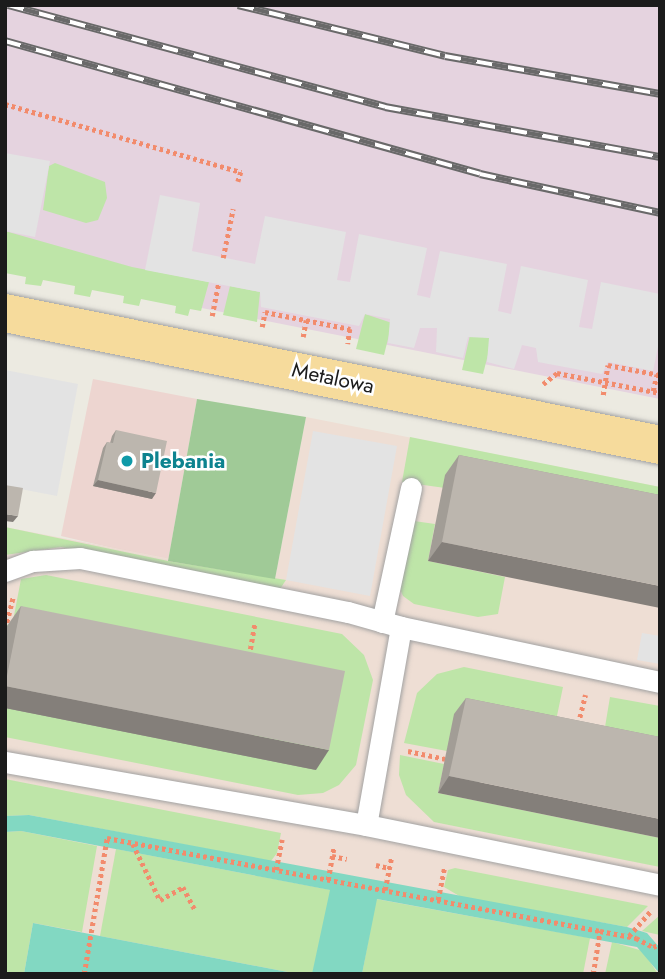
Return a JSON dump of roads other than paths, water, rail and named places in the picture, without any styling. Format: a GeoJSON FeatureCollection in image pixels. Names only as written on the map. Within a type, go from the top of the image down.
{"type":"FeatureCollection","features":[{"type":"Feature","properties":{"kind":"main road","name":"Metalowa"},"geometry":{"type":"LineString","coordinates":[[5,313],[660,445]]}},
{"type":"Feature","properties":{"kind":"lane"},"geometry":{"type":"LineString","coordinates":[[366,825],[411,488]]}},
{"type":"Feature","properties":{"kind":"lane"},"geometry":{"type":"LineString","coordinates":[[5,571],[33,561],[80,558],[260,594],[391,625],[660,682]]}},
{"type":"Feature","properties":{"kind":"lane"},"geometry":{"type":"LineString","coordinates":[[5,762],[366,825],[660,886]]}},
{"type":"Feature","properties":{"kind":"railway"},"geometry":{"type":"LineString","coordinates":[[8,5],[385,107],[660,157]]}},
{"type":"Feature","properties":{"kind":"railway"},"geometry":{"type":"LineString","coordinates":[[238,5],[445,56],[660,94]]}},
{"type":"Feature","properties":{"kind":"railway"},"geometry":{"type":"LineString","coordinates":[[5,41],[480,174],[660,213]]}},
{"type":"Feature","properties":{"kind":"place","name":"Plebania"},"geometry":{"type":"Point","coordinates":[127,461]}}]}
